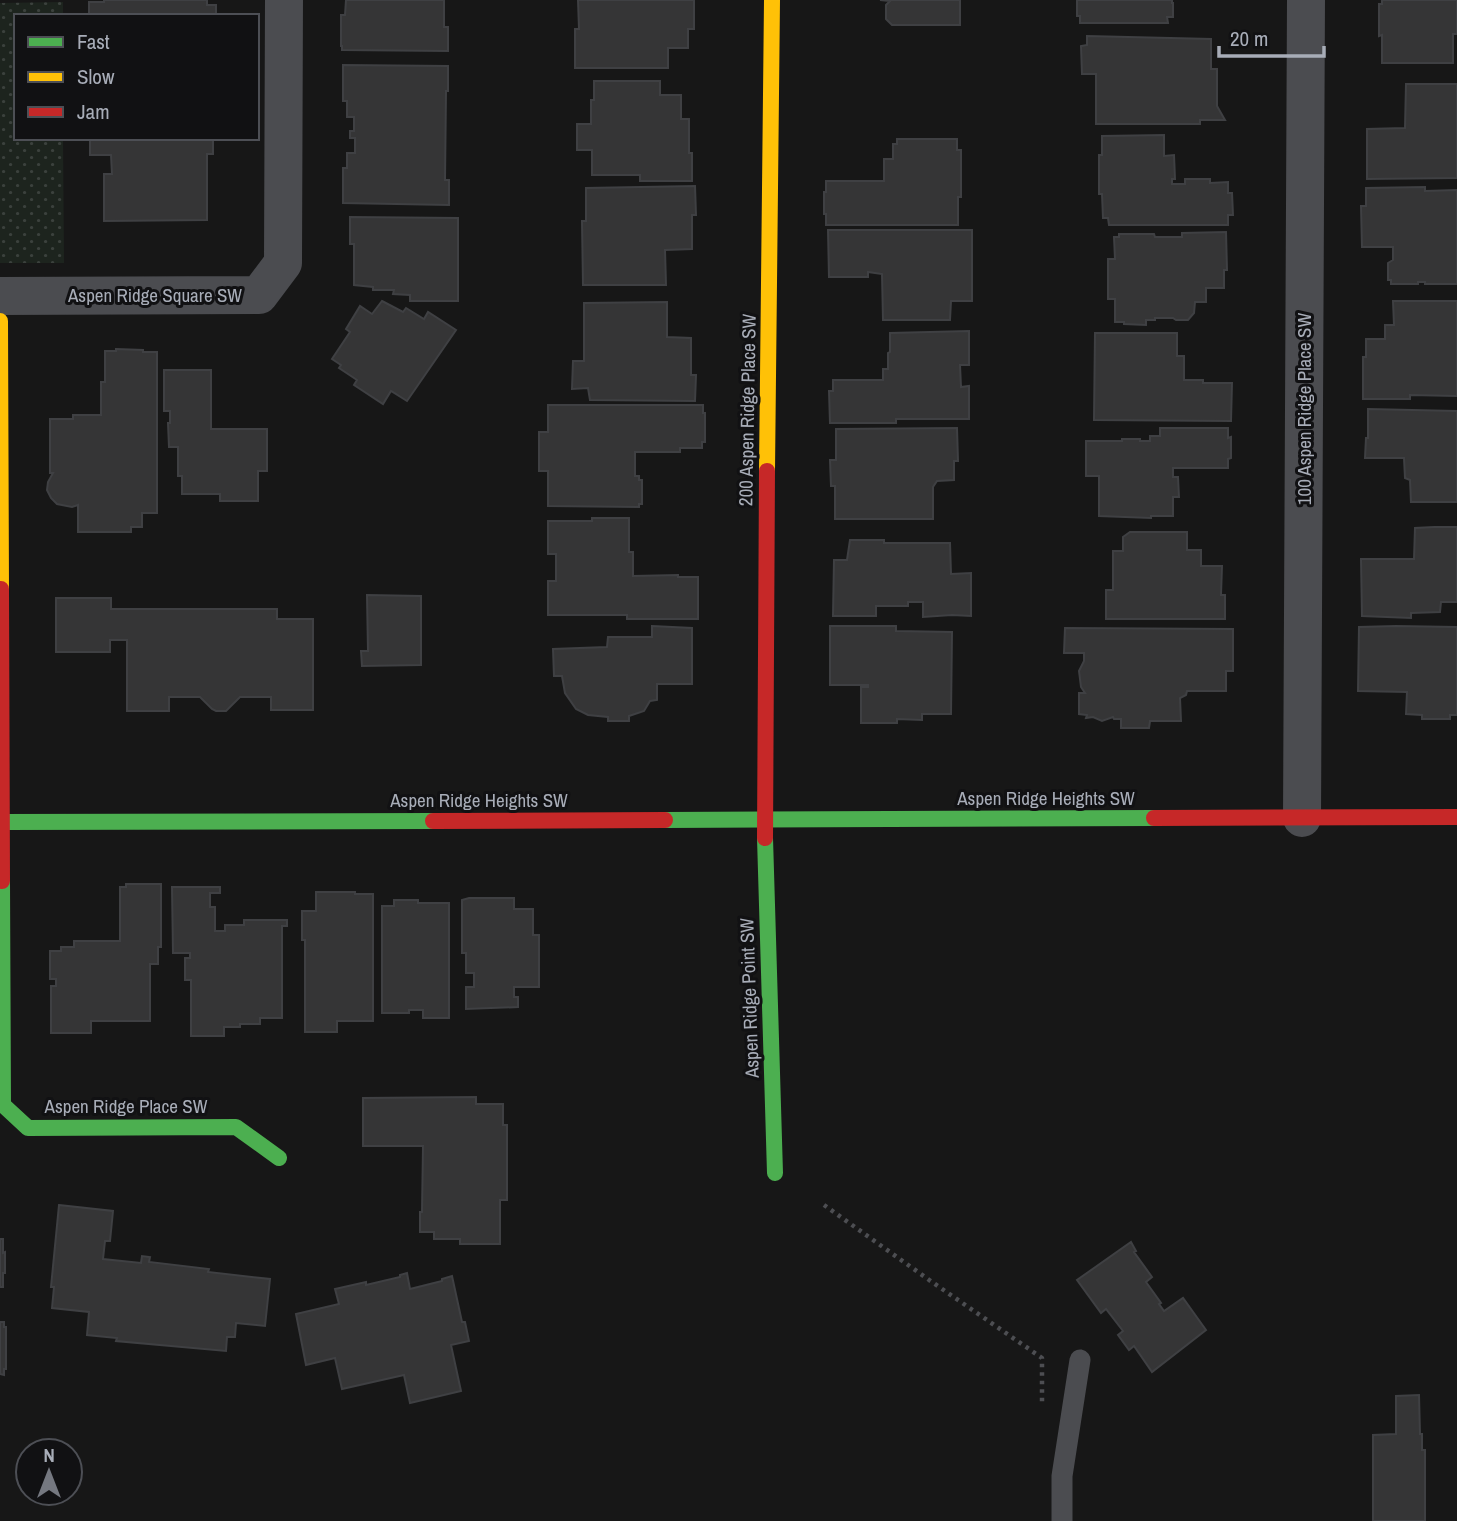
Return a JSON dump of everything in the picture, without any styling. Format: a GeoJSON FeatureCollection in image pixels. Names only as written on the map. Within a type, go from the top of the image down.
{"type":"FeatureCollection","features":[{"type":"Feature","properties":{"kind":"street","name":"Aspen Ridge Square SW"},"geometry":{"type":"LineString","coordinates":[[0,296],[259,295],[283,263],[284,0]]}},
{"type":"Feature","properties":{"kind":"street","name":"200 Aspen Ridge Place SW"},"geometry":{"type":"LineString","coordinates":[[764,821],[772,0]]}},
{"type":"Feature","properties":{"kind":"street","name":"100 Aspen Ridge Place SW"},"geometry":{"type":"LineString","coordinates":[[1302,818],[1307,0]]}},
{"type":"Feature","properties":{"kind":"street"},"geometry":{"type":"LineString","coordinates":[[0,321],[2,822]]}},
{"type":"Feature","properties":{"kind":"street","name":"Aspen Ridge Heights SW"},"geometry":{"type":"LineString","coordinates":[[2,822],[1457,817]]}},
{"type":"Feature","properties":{"kind":"street","name":"Aspen Ridge Point SW"},"geometry":{"type":"LineString","coordinates":[[764,821],[775,1173]]}},
{"type":"Feature","properties":{"kind":"street","name":"Aspen Ridge Place SW"},"geometry":{"type":"LineString","coordinates":[[2,822],[3,1105],[28,1128],[236,1127],[279,1157]]}},
{"type":"Feature","properties":{"kind":"lane"},"geometry":{"type":"LineString","coordinates":[[1062,1521],[1062,1476],[1080,1360]]}},
{"type":"Feature","properties":{"kind":"path"},"geometry":{"type":"LineString","coordinates":[[824,1205],[1042,1357],[1042,1412]]}},
{"type":"Feature","properties":{"kind":"shaded area"},"geometry":{"type":"Polygon","coordinates":[[[63,2],[63,14],[14,14],[14,140],[63,140],[64,263],[0,263],[0,3],[63,2]]]}},
{"type":"Feature","properties":{"kind":"building"},"geometry":{"type":"Polygon","coordinates":[[[207,0],[207,5],[216,5],[216,14],[89,14],[89,2],[207,0]]]}},
{"type":"Feature","properties":{"kind":"building"},"geometry":{"type":"Polygon","coordinates":[[[346,0],[444,0],[444,27],[448,27],[448,51],[342,50],[341,15],[345,15],[346,0]]]}},
{"type":"Feature","properties":{"kind":"building"},"geometry":{"type":"Polygon","coordinates":[[[578,0],[694,0],[694,29],[688,29],[688,48],[668,48],[668,68],[575,68],[575,29],[579,29],[578,0]]]}},
{"type":"Feature","properties":{"kind":"building"},"geometry":{"type":"Polygon","coordinates":[[[880,0],[960,0],[960,25],[892,25],[886,19],[886,5],[890,1],[880,0]]]}},
{"type":"Feature","properties":{"kind":"building"},"geometry":{"type":"Polygon","coordinates":[[[1077,0],[1172,0],[1173,17],[1167,17],[1168,23],[1080,23],[1077,0]]]}},
{"type":"Feature","properties":{"kind":"building"},"geometry":{"type":"Polygon","coordinates":[[[1382,0],[1457,0],[1457,34],[1453,34],[1453,63],[1382,63],[1379,4],[1382,4],[1382,0]]]}},
{"type":"Feature","properties":{"kind":"building"},"geometry":{"type":"Polygon","coordinates":[[[1087,36],[1211,39],[1211,69],[1217,69],[1217,106],[1225,120],[1200,120],[1200,124],[1096,124],[1096,74],[1082,74],[1081,46],[1087,45],[1087,36]]]}},
{"type":"Feature","properties":{"kind":"building"},"geometry":{"type":"Polygon","coordinates":[[[343,65],[448,66],[445,180],[449,180],[449,205],[343,203],[343,168],[347,168],[347,153],[355,153],[355,138],[350,138],[350,131],[354,131],[354,117],[347,117],[347,101],[343,101],[343,65]]]}},
{"type":"Feature","properties":{"kind":"building"},"geometry":{"type":"Polygon","coordinates":[[[594,81],[660,81],[660,95],[681,95],[681,119],[689,119],[692,181],[640,181],[640,175],[592,175],[592,150],[577,150],[577,124],[591,124],[594,81]]]}},
{"type":"Feature","properties":{"kind":"building"},"geometry":{"type":"Polygon","coordinates":[[[1406,84],[1457,84],[1457,178],[1367,179],[1367,129],[1405,128],[1406,84]]]}},
{"type":"Feature","properties":{"kind":"building"},"geometry":{"type":"Polygon","coordinates":[[[1164,135],[1164,156],[1174,155],[1175,179],[1172,179],[1172,184],[1185,184],[1185,179],[1210,179],[1210,183],[1228,182],[1228,193],[1232,193],[1233,215],[1228,215],[1228,225],[1109,225],[1108,218],[1103,218],[1102,194],[1099,194],[1102,136],[1164,135]]]}},
{"type":"Feature","properties":{"kind":"building"},"geometry":{"type":"Polygon","coordinates":[[[897,139],[957,139],[957,150],[961,150],[958,225],[826,225],[826,181],[884,181],[884,159],[893,159],[893,144],[897,144],[897,139]]]}},
{"type":"Feature","properties":{"kind":"building"},"geometry":{"type":"Polygon","coordinates":[[[90,140],[213,140],[213,154],[207,154],[207,220],[104,221],[104,174],[112,174],[111,155],[90,155],[90,140]]]}},
{"type":"Feature","properties":{"kind":"building"},"geometry":{"type":"Polygon","coordinates":[[[695,186],[696,215],[692,215],[692,249],[665,250],[666,285],[583,285],[582,221],[586,221],[586,188],[695,186]]]}},
{"type":"Feature","properties":{"kind":"building"},"geometry":{"type":"Polygon","coordinates":[[[1425,187],[1425,191],[1457,190],[1457,284],[1391,284],[1391,280],[1388,280],[1388,263],[1393,260],[1393,247],[1362,247],[1361,206],[1366,206],[1366,188],[1425,187]]]}},
{"type":"Feature","properties":{"kind":"building"},"geometry":{"type":"Polygon","coordinates":[[[350,217],[458,218],[458,301],[410,301],[410,295],[393,294],[394,290],[373,290],[373,287],[354,285],[354,244],[350,244],[350,217]]]}},
{"type":"Feature","properties":{"kind":"building"},"geometry":{"type":"Polygon","coordinates":[[[828,230],[972,230],[972,301],[951,301],[950,320],[883,320],[882,274],[868,272],[868,277],[829,277],[828,230]]]}},
{"type":"Feature","properties":{"kind":"building"},"geometry":{"type":"Polygon","coordinates":[[[1226,232],[1227,270],[1224,270],[1224,288],[1206,288],[1206,302],[1195,302],[1194,313],[1188,320],[1155,318],[1146,320],[1146,325],[1115,322],[1115,299],[1108,299],[1108,259],[1115,259],[1114,237],[1119,237],[1119,234],[1154,234],[1155,237],[1182,237],[1182,233],[1226,232]]]}},
{"type":"Feature","properties":{"kind":"building"},"geometry":{"type":"Polygon","coordinates":[[[382,301],[403,312],[406,308],[424,319],[428,312],[456,330],[407,401],[391,391],[383,404],[354,385],[357,380],[339,368],[341,365],[332,359],[350,332],[346,329],[360,306],[372,314],[382,301]]]}},
{"type":"Feature","properties":{"kind":"building"},"geometry":{"type":"Polygon","coordinates":[[[1393,301],[1457,301],[1457,396],[1410,395],[1410,399],[1363,399],[1366,339],[1385,339],[1385,325],[1394,325],[1393,301]]]}},
{"type":"Feature","properties":{"kind":"building"},"geometry":{"type":"Polygon","coordinates":[[[667,302],[667,337],[691,338],[691,375],[696,375],[695,401],[590,400],[588,388],[572,389],[573,361],[584,361],[584,303],[667,302]]]}},
{"type":"Feature","properties":{"kind":"building"},"geometry":{"type":"Polygon","coordinates":[[[969,331],[969,365],[960,365],[961,387],[969,386],[969,419],[830,423],[829,391],[833,391],[833,380],[883,380],[883,369],[888,369],[890,333],[969,331]]]}},
{"type":"Feature","properties":{"kind":"building"},"geometry":{"type":"Polygon","coordinates":[[[1095,333],[1177,333],[1177,356],[1184,356],[1184,380],[1232,383],[1231,421],[1094,420],[1095,333]]]}},
{"type":"Feature","properties":{"kind":"building"},"geometry":{"type":"Polygon","coordinates":[[[116,349],[157,352],[157,513],[142,513],[142,527],[131,527],[131,532],[78,532],[78,505],[72,507],[57,504],[47,490],[53,473],[50,473],[50,419],[73,419],[73,415],[101,415],[105,351],[116,349]]]}},
{"type":"Feature","properties":{"kind":"building"},"geometry":{"type":"Polygon","coordinates":[[[164,370],[211,370],[211,429],[267,429],[267,471],[258,471],[258,501],[220,501],[220,494],[182,494],[182,476],[178,476],[178,447],[169,447],[170,411],[164,411],[164,370]]]}},
{"type":"Feature","properties":{"kind":"building"},"geometry":{"type":"Polygon","coordinates":[[[548,405],[703,405],[705,442],[702,442],[702,448],[680,448],[680,452],[635,452],[635,476],[642,480],[642,504],[639,504],[639,507],[548,506],[548,471],[539,471],[539,432],[548,432],[548,405]]]}},
{"type":"Feature","properties":{"kind":"building"},"geometry":{"type":"Polygon","coordinates":[[[1368,409],[1457,411],[1457,502],[1411,502],[1410,480],[1405,478],[1404,458],[1365,458],[1368,409]]]}},
{"type":"Feature","properties":{"kind":"building"},"geometry":{"type":"Polygon","coordinates":[[[957,428],[958,461],[954,461],[954,480],[937,481],[933,487],[933,519],[835,519],[835,486],[831,486],[830,460],[836,460],[836,429],[957,428]]]}},
{"type":"Feature","properties":{"kind":"building"},"geometry":{"type":"Polygon","coordinates":[[[1160,428],[1228,428],[1231,458],[1228,459],[1228,468],[1173,468],[1173,477],[1178,477],[1179,497],[1173,497],[1173,516],[1099,516],[1099,476],[1086,476],[1086,441],[1150,441],[1150,436],[1160,436],[1160,428]]]}},
{"type":"Feature","properties":{"kind":"building"},"geometry":{"type":"Polygon","coordinates":[[[592,518],[629,518],[629,552],[633,552],[633,576],[698,577],[698,619],[627,619],[627,615],[548,615],[548,581],[556,581],[556,554],[548,554],[548,521],[592,521],[592,518]]]}},
{"type":"Feature","properties":{"kind":"building"},"geometry":{"type":"Polygon","coordinates":[[[1457,527],[1457,602],[1441,602],[1440,612],[1411,613],[1411,618],[1362,616],[1361,559],[1414,559],[1415,528],[1457,527]]]}},
{"type":"Feature","properties":{"kind":"building"},"geometry":{"type":"Polygon","coordinates":[[[1130,532],[1187,532],[1187,550],[1201,550],[1201,566],[1222,566],[1221,595],[1225,595],[1225,619],[1106,619],[1106,590],[1113,590],[1113,551],[1123,551],[1123,537],[1130,532]]]}},
{"type":"Feature","properties":{"kind":"building"},"geometry":{"type":"Polygon","coordinates":[[[850,540],[950,543],[951,574],[971,573],[971,616],[923,617],[923,602],[908,602],[908,606],[876,606],[876,616],[833,616],[834,560],[847,560],[850,540]]]}},
{"type":"Feature","properties":{"kind":"building"},"geometry":{"type":"Polygon","coordinates":[[[367,595],[421,596],[421,665],[362,666],[361,651],[368,651],[367,595]]]}},
{"type":"Feature","properties":{"kind":"building"},"geometry":{"type":"Polygon","coordinates":[[[56,598],[111,598],[111,609],[277,609],[277,619],[313,619],[313,710],[271,710],[271,697],[240,697],[226,711],[216,711],[200,697],[169,697],[169,711],[127,711],[127,640],[110,640],[110,652],[56,652],[56,598]]]}},
{"type":"Feature","properties":{"kind":"building"},"geometry":{"type":"Polygon","coordinates":[[[652,626],[692,628],[692,684],[657,684],[657,700],[650,701],[644,711],[629,716],[629,721],[608,721],[608,717],[588,715],[576,709],[565,693],[562,676],[554,676],[553,649],[607,647],[608,637],[652,637],[652,626]]]}},
{"type":"Feature","properties":{"kind":"building"},"geometry":{"type":"Polygon","coordinates":[[[830,626],[896,626],[896,631],[952,632],[951,714],[922,714],[922,720],[897,719],[897,723],[861,723],[861,687],[868,685],[830,685],[830,626]]]}},
{"type":"Feature","properties":{"kind":"building"},"geometry":{"type":"Polygon","coordinates":[[[1359,627],[1457,627],[1457,715],[1450,715],[1450,719],[1422,719],[1422,715],[1406,714],[1407,692],[1358,691],[1359,627]]]}},
{"type":"Feature","properties":{"kind":"building"},"geometry":{"type":"Polygon","coordinates":[[[1065,628],[1233,629],[1233,671],[1226,671],[1226,691],[1187,691],[1186,695],[1180,698],[1181,721],[1150,721],[1149,728],[1121,728],[1121,719],[1113,717],[1102,721],[1079,714],[1079,693],[1085,693],[1081,687],[1079,671],[1084,661],[1084,653],[1064,653],[1065,628]]]}},
{"type":"Feature","properties":{"kind":"building"},"geometry":{"type":"Polygon","coordinates":[[[126,884],[161,884],[161,947],[158,947],[158,964],[150,964],[150,1021],[91,1021],[91,1033],[51,1033],[51,986],[56,986],[56,979],[50,979],[50,951],[61,951],[61,947],[74,947],[74,941],[120,941],[120,887],[126,887],[126,884]]]}},
{"type":"Feature","properties":{"kind":"building"},"geometry":{"type":"Polygon","coordinates":[[[172,887],[220,887],[220,893],[210,893],[210,907],[215,907],[215,931],[225,931],[225,925],[244,925],[244,920],[287,920],[287,926],[282,926],[282,1018],[260,1018],[260,1024],[224,1027],[224,1036],[191,1036],[191,980],[185,980],[185,958],[190,958],[190,953],[173,953],[172,887]]]}},
{"type":"Feature","properties":{"kind":"building"},"geometry":{"type":"Polygon","coordinates":[[[316,892],[373,894],[373,1021],[337,1021],[337,1032],[305,1032],[305,940],[302,940],[302,911],[316,911],[316,892]]]}},
{"type":"Feature","properties":{"kind":"building"},"geometry":{"type":"Polygon","coordinates":[[[514,898],[514,909],[533,909],[533,935],[539,935],[539,987],[514,987],[518,1007],[466,1009],[466,987],[474,987],[474,973],[466,973],[466,953],[462,953],[462,900],[514,898]]]}},
{"type":"Feature","properties":{"kind":"building"},"geometry":{"type":"Polygon","coordinates":[[[394,900],[449,903],[449,1018],[423,1018],[423,1010],[382,1013],[382,906],[394,906],[394,900]]]}},
{"type":"Feature","properties":{"kind":"building"},"geometry":{"type":"Polygon","coordinates":[[[476,1097],[476,1104],[503,1104],[503,1125],[507,1125],[507,1200],[500,1200],[500,1244],[460,1244],[460,1239],[434,1239],[434,1232],[420,1232],[423,1146],[363,1146],[363,1098],[476,1097]]]}},
{"type":"Feature","properties":{"kind":"building"},"geometry":{"type":"Polygon","coordinates":[[[59,1205],[113,1211],[110,1241],[105,1241],[103,1259],[141,1263],[142,1256],[150,1257],[149,1262],[270,1279],[265,1326],[236,1323],[235,1337],[227,1337],[226,1351],[116,1341],[117,1338],[87,1335],[89,1312],[52,1308],[54,1287],[51,1287],[59,1205]]]}},
{"type":"Feature","properties":{"kind":"building"},"geometry":{"type":"Polygon","coordinates":[[[0,1239],[3,1239],[3,1253],[5,1252],[3,1287],[0,1287],[0,1239]]]}},
{"type":"Feature","properties":{"kind":"building"},"geometry":{"type":"Polygon","coordinates":[[[1131,1242],[1136,1251],[1134,1252],[1152,1277],[1146,1282],[1164,1311],[1183,1298],[1206,1330],[1152,1372],[1134,1346],[1129,1350],[1118,1335],[1123,1331],[1106,1309],[1101,1313],[1077,1280],[1131,1242]]]}},
{"type":"Feature","properties":{"kind":"building"},"geometry":{"type":"Polygon","coordinates":[[[407,1273],[410,1289],[452,1276],[469,1341],[451,1345],[461,1391],[410,1403],[404,1375],[342,1389],[335,1358],[306,1365],[296,1314],[339,1304],[335,1289],[366,1282],[366,1285],[407,1273]]]}},
{"type":"Feature","properties":{"kind":"building"},"geometry":{"type":"Polygon","coordinates":[[[0,1322],[4,1322],[6,1327],[4,1375],[0,1374],[0,1322]]]}},
{"type":"Feature","properties":{"kind":"building"},"geometry":{"type":"Polygon","coordinates":[[[1419,1395],[1420,1434],[1422,1450],[1425,1450],[1425,1521],[1373,1521],[1373,1435],[1396,1434],[1396,1396],[1419,1395]]]}},
{"type":"Feature","properties":{"kind":"traffic: fast"},"geometry":{"type":"LineString","coordinates":[[665,820],[1154,818]]}},
{"type":"Feature","properties":{"kind":"traffic: fast"},"geometry":{"type":"LineString","coordinates":[[2,822],[433,821]]}},
{"type":"Feature","properties":{"kind":"traffic: fast"},"geometry":{"type":"LineString","coordinates":[[765,838],[775,1173]]}},
{"type":"Feature","properties":{"kind":"traffic: fast"},"geometry":{"type":"LineString","coordinates":[[2,881],[3,1105],[28,1128],[236,1127],[279,1158]]}},
{"type":"Feature","properties":{"kind":"traffic: slow"},"geometry":{"type":"LineString","coordinates":[[767,471],[772,0]]}},
{"type":"Feature","properties":{"kind":"traffic: slow"},"geometry":{"type":"LineString","coordinates":[[0,321],[1,589]]}},
{"type":"Feature","properties":{"kind":"traffic: jam"},"geometry":{"type":"LineString","coordinates":[[765,838],[767,471]]}},
{"type":"Feature","properties":{"kind":"traffic: jam"},"geometry":{"type":"LineString","coordinates":[[1,589],[2,881]]}},
{"type":"Feature","properties":{"kind":"traffic: jam"},"geometry":{"type":"LineString","coordinates":[[1154,818],[1457,817]]}},
{"type":"Feature","properties":{"kind":"traffic: jam"},"geometry":{"type":"LineString","coordinates":[[433,821],[665,820]]}}]}
